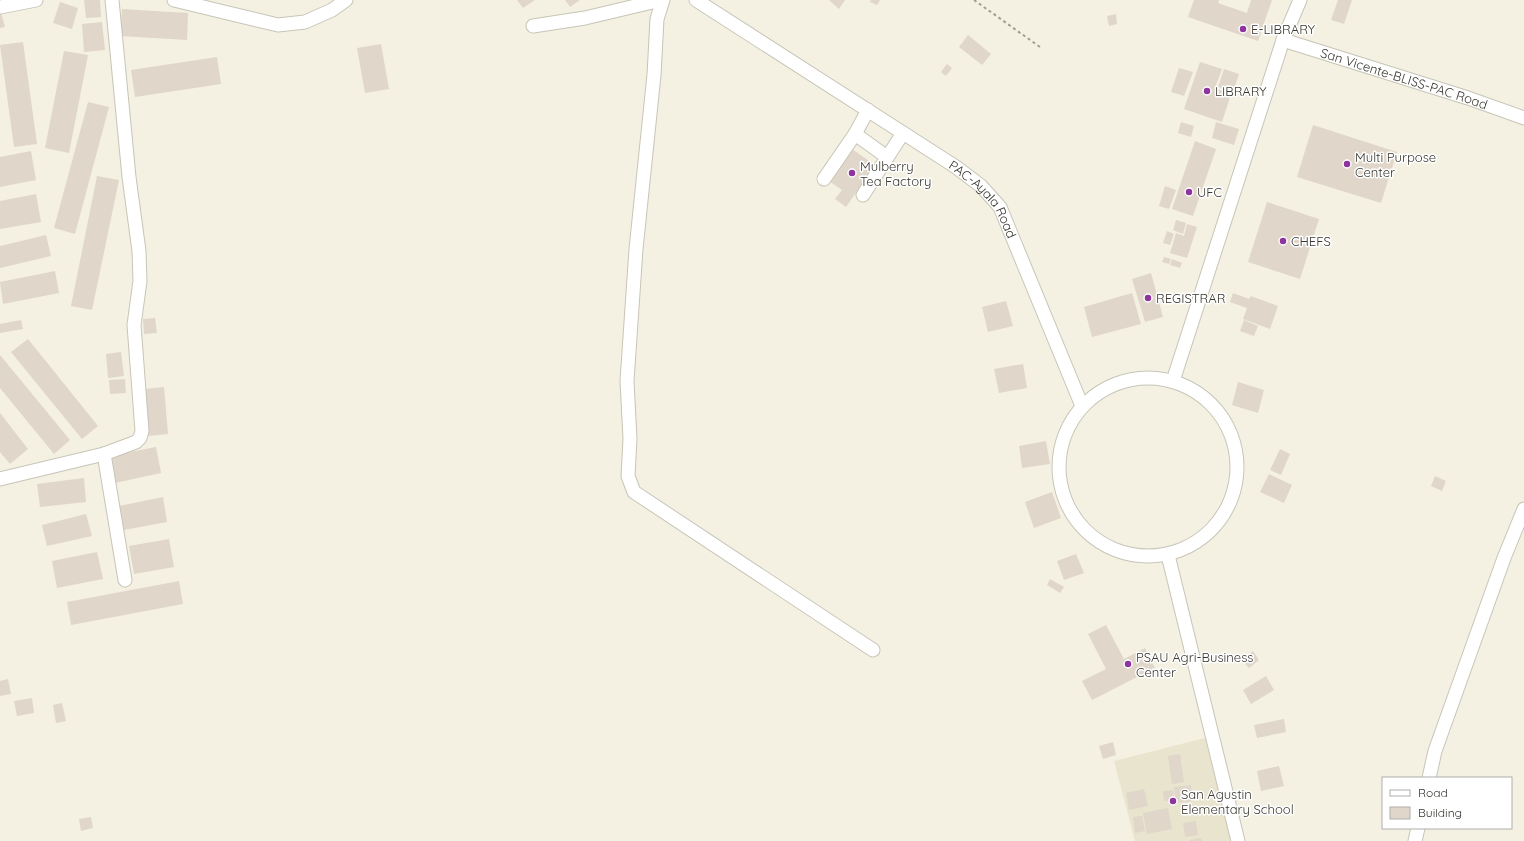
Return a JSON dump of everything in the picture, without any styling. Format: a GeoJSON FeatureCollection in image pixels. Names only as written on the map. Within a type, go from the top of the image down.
{"type":"FeatureCollection","features":[{"type":"Feature","properties":{"kind":"street"},"geometry":{"type":"LineString","coordinates":[[0,7],[36,0]]}},
{"type":"Feature","properties":{"kind":"street"},"geometry":{"type":"LineString","coordinates":[[0,479],[104,454],[136,442],[140,438],[142,431],[134,325],[140,281],[139,251],[128,169],[112,0]]}},
{"type":"Feature","properties":{"kind":"street"},"geometry":{"type":"LineString","coordinates":[[174,0],[278,25],[305,22],[332,10],[346,0]]}},
{"type":"Feature","properties":{"kind":"street"},"geometry":{"type":"LineString","coordinates":[[533,26],[586,18],[662,0],[657,19],[654,75],[636,256],[627,381],[630,439],[628,476],[634,492],[873,650]]}},
{"type":"Feature","properties":{"kind":"street","name":"PAC-Ayala Road"},"geometry":{"type":"LineString","coordinates":[[696,0],[956,166],[981,186],[1000,207],[1082,406]]}},
{"type":"Feature","properties":{"kind":"street"},"geometry":{"type":"LineString","coordinates":[[1173,381],[1284,40],[1300,0]]}},
{"type":"Feature","properties":{"kind":"street","name":"San Vicente-BLISS-PAC Road"},"geometry":{"type":"LineString","coordinates":[[1284,40],[1453,93],[1524,118]]}},
{"type":"Feature","properties":{"kind":"street"},"geometry":{"type":"LineString","coordinates":[[824,179],[855,134],[868,110]]}},
{"type":"Feature","properties":{"kind":"street"},"geometry":{"type":"LineString","coordinates":[[863,195],[903,133]]}},
{"type":"Feature","properties":{"kind":"street"},"geometry":{"type":"LineString","coordinates":[[855,134],[887,157]]}},
{"type":"Feature","properties":{"kind":"street"},"geometry":{"type":"LineString","coordinates":[[1140,378],[1173,381],[1199,394],[1220,414],[1233,441],[1237,470],[1231,499],[1217,525],[1195,544],[1168,555],[1139,557],[1112,550],[1088,535],[1070,512],[1060,485],[1058,457],[1066,429],[1082,406],[1109,386],[1140,378]]}},
{"type":"Feature","properties":{"kind":"street"},"geometry":{"type":"LineString","coordinates":[[104,454],[125,580]]}},
{"type":"Feature","properties":{"kind":"street"},"geometry":{"type":"LineString","coordinates":[[1429,777],[1437,744],[1504,558],[1524,508]]}},
{"type":"Feature","properties":{"kind":"street"},"geometry":{"type":"LineString","coordinates":[[1168,555],[1238,841]]}},
{"type":"Feature","properties":{"kind":"street"},"geometry":{"type":"LineString","coordinates":[[1415,841],[1418,829]]}},
{"type":"Feature","properties":{"kind":"path"},"geometry":{"type":"LineString","coordinates":[[974,0],[1040,47]]}},
{"type":"Feature","properties":{"kind":"shaded area","name":"San Agustin Elementary School"},"geometry":{"type":"Polygon","coordinates":[[[1205,738],[1232,841],[1135,841],[1114,761],[1205,738]]]}},
{"type":"Feature","properties":{"kind":"building"},"geometry":{"type":"Polygon","coordinates":[[[84,0],[100,0],[101,17],[86,18],[84,0]]]}},
{"type":"Feature","properties":{"kind":"building"},"geometry":{"type":"Polygon","coordinates":[[[517,0],[535,0],[523,8],[517,0]]]}},
{"type":"Feature","properties":{"kind":"building"},"geometry":{"type":"Polygon","coordinates":[[[565,0],[580,0],[570,7],[565,0]]]}},
{"type":"Feature","properties":{"kind":"building"},"geometry":{"type":"Polygon","coordinates":[[[829,0],[845,0],[839,9],[829,0]]]}},
{"type":"Feature","properties":{"kind":"building"},"geometry":{"type":"Polygon","coordinates":[[[871,0],[880,0],[877,5],[870,2],[871,0]]]}},
{"type":"Feature","properties":{"kind":"building","name":"E-LIBRARY"},"geometry":{"type":"Polygon","coordinates":[[[1194,0],[1219,0],[1218,3],[1247,13],[1251,0],[1272,0],[1258,41],[1188,17],[1194,0]]]}},
{"type":"Feature","properties":{"kind":"building"},"geometry":{"type":"Polygon","coordinates":[[[1338,0],[1352,0],[1344,24],[1331,20],[1338,0]]]}},
{"type":"Feature","properties":{"kind":"building"},"geometry":{"type":"Polygon","coordinates":[[[60,2],[78,8],[72,29],[53,23],[60,2]]]}},
{"type":"Feature","properties":{"kind":"building"},"geometry":{"type":"Polygon","coordinates":[[[0,9],[5,27],[0,28],[0,9]]]}},
{"type":"Feature","properties":{"kind":"building"},"geometry":{"type":"Polygon","coordinates":[[[122,9],[188,13],[187,40],[120,36],[122,9]]]}},
{"type":"Feature","properties":{"kind":"building"},"geometry":{"type":"Polygon","coordinates":[[[1116,14],[1117,24],[1109,26],[1107,16],[1116,14]]]}},
{"type":"Feature","properties":{"kind":"building"},"geometry":{"type":"Polygon","coordinates":[[[102,22],[105,50],[84,52],[82,24],[102,22]]]}},
{"type":"Feature","properties":{"kind":"building"},"geometry":{"type":"Polygon","coordinates":[[[968,35],[991,54],[982,65],[959,47],[968,35]]]}},
{"type":"Feature","properties":{"kind":"building"},"geometry":{"type":"Polygon","coordinates":[[[23,42],[37,144],[14,147],[0,45],[23,42]]]}},
{"type":"Feature","properties":{"kind":"building"},"geometry":{"type":"Polygon","coordinates":[[[381,44],[389,89],[365,93],[357,48],[381,44]]]}},
{"type":"Feature","properties":{"kind":"building"},"geometry":{"type":"Polygon","coordinates":[[[64,51],[88,55],[69,153],[45,148],[64,51]]]}},
{"type":"Feature","properties":{"kind":"building"},"geometry":{"type":"Polygon","coordinates":[[[217,57],[221,84],[135,97],[131,70],[217,57]]]}},
{"type":"Feature","properties":{"kind":"building","name":"LIBRARY"},"geometry":{"type":"Polygon","coordinates":[[[1200,62],[1222,69],[1215,88],[1231,94],[1222,122],[1184,109],[1200,62]]]}},
{"type":"Feature","properties":{"kind":"building"},"geometry":{"type":"Polygon","coordinates":[[[947,64],[952,68],[946,76],[941,72],[947,64]]]}},
{"type":"Feature","properties":{"kind":"building"},"geometry":{"type":"Polygon","coordinates":[[[1179,68],[1193,72],[1184,96],[1171,92],[1179,68]]]}},
{"type":"Feature","properties":{"kind":"building"},"geometry":{"type":"Polygon","coordinates":[[[1224,69],[1239,74],[1233,92],[1218,87],[1224,69]]]}},
{"type":"Feature","properties":{"kind":"building"},"geometry":{"type":"Polygon","coordinates":[[[88,102],[109,107],[75,234],[54,228],[88,102]]]}},
{"type":"Feature","properties":{"kind":"building"},"geometry":{"type":"Polygon","coordinates":[[[1181,122],[1194,126],[1191,137],[1178,133],[1181,122]]]}},
{"type":"Feature","properties":{"kind":"building"},"geometry":{"type":"Polygon","coordinates":[[[1216,122],[1239,129],[1234,145],[1212,138],[1216,122]]]}},
{"type":"Feature","properties":{"kind":"building","name":"Multi Purpose Center"},"geometry":{"type":"Polygon","coordinates":[[[1313,125],[1397,152],[1381,203],[1297,177],[1313,125]]]}},
{"type":"Feature","properties":{"kind":"building","name":"UFC"},"geometry":{"type":"Polygon","coordinates":[[[1195,141],[1216,149],[1193,216],[1172,209],[1195,141]]]}},
{"type":"Feature","properties":{"kind":"building","name":"Mulberry Tea Factory"},"geometry":{"type":"Polygon","coordinates":[[[852,149],[875,165],[846,207],[835,199],[842,190],[829,181],[852,149]]]}},
{"type":"Feature","properties":{"kind":"building"},"geometry":{"type":"Polygon","coordinates":[[[31,151],[36,180],[0,187],[0,157],[31,151]]]}},
{"type":"Feature","properties":{"kind":"building"},"geometry":{"type":"Polygon","coordinates":[[[97,176],[119,180],[92,310],[71,306],[97,176]]]}},
{"type":"Feature","properties":{"kind":"building"},"geometry":{"type":"Polygon","coordinates":[[[1165,186],[1176,190],[1169,209],[1159,206],[1165,186]]]}},
{"type":"Feature","properties":{"kind":"building"},"geometry":{"type":"Polygon","coordinates":[[[36,194],[41,222],[0,229],[0,201],[36,194]]]}},
{"type":"Feature","properties":{"kind":"building","name":"CHEFS"},"geometry":{"type":"Polygon","coordinates":[[[1267,202],[1319,219],[1300,279],[1248,262],[1267,202]]]}},
{"type":"Feature","properties":{"kind":"building"},"geometry":{"type":"Polygon","coordinates":[[[1176,220],[1186,223],[1183,234],[1173,230],[1176,220]]]}},
{"type":"Feature","properties":{"kind":"building"},"geometry":{"type":"Polygon","coordinates":[[[1187,224],[1197,227],[1187,258],[1170,253],[1176,233],[1184,236],[1187,224]]]}},
{"type":"Feature","properties":{"kind":"building"},"geometry":{"type":"Polygon","coordinates":[[[1167,231],[1174,234],[1170,245],[1163,243],[1167,231]]]}},
{"type":"Feature","properties":{"kind":"building"},"geometry":{"type":"Polygon","coordinates":[[[46,235],[51,256],[0,268],[0,246],[46,235]]]}},
{"type":"Feature","properties":{"kind":"building"},"geometry":{"type":"Polygon","coordinates":[[[1164,257],[1171,259],[1169,264],[1162,262],[1164,257]]]}},
{"type":"Feature","properties":{"kind":"building"},"geometry":{"type":"Polygon","coordinates":[[[1172,259],[1182,263],[1180,268],[1170,265],[1172,259]]]}},
{"type":"Feature","properties":{"kind":"building"},"geometry":{"type":"Polygon","coordinates":[[[55,271],[59,293],[3,304],[0,282],[55,271]]]}},
{"type":"Feature","properties":{"kind":"building","name":"REGISTRAR"},"geometry":{"type":"Polygon","coordinates":[[[1151,273],[1163,317],[1145,322],[1132,279],[1151,273]]]}},
{"type":"Feature","properties":{"kind":"building"},"geometry":{"type":"Polygon","coordinates":[[[1132,293],[1141,324],[1092,337],[1084,307],[1132,293]]]}},
{"type":"Feature","properties":{"kind":"building"},"geometry":{"type":"Polygon","coordinates":[[[1233,293],[1249,299],[1251,296],[1278,306],[1270,329],[1243,319],[1247,308],[1230,302],[1233,293]]]}},
{"type":"Feature","properties":{"kind":"building"},"geometry":{"type":"Polygon","coordinates":[[[1006,301],[1013,326],[988,332],[982,307],[1006,301]]]}},
{"type":"Feature","properties":{"kind":"building"},"geometry":{"type":"Polygon","coordinates":[[[155,318],[157,333],[144,334],[143,319],[155,318]]]}},
{"type":"Feature","properties":{"kind":"building"},"geometry":{"type":"Polygon","coordinates":[[[21,320],[23,329],[0,333],[0,324],[21,320]]]}},
{"type":"Feature","properties":{"kind":"building"},"geometry":{"type":"Polygon","coordinates":[[[1244,320],[1258,326],[1254,336],[1240,331],[1244,320]]]}},
{"type":"Feature","properties":{"kind":"building"},"geometry":{"type":"Polygon","coordinates":[[[28,339],[98,426],[82,439],[11,352],[28,339]]]}},
{"type":"Feature","properties":{"kind":"building"},"geometry":{"type":"Polygon","coordinates":[[[121,352],[124,376],[108,378],[106,354],[121,352]]]}},
{"type":"Feature","properties":{"kind":"building"},"geometry":{"type":"Polygon","coordinates":[[[0,355],[70,440],[54,454],[0,388],[0,355]]]}},
{"type":"Feature","properties":{"kind":"building"},"geometry":{"type":"Polygon","coordinates":[[[1023,364],[1027,388],[999,393],[994,369],[1023,364]]]}},
{"type":"Feature","properties":{"kind":"building"},"geometry":{"type":"Polygon","coordinates":[[[125,379],[126,393],[110,394],[109,380],[125,379]]]}},
{"type":"Feature","properties":{"kind":"building"},"geometry":{"type":"Polygon","coordinates":[[[1238,382],[1264,390],[1258,413],[1232,405],[1238,382]]]}},
{"type":"Feature","properties":{"kind":"building"},"geometry":{"type":"Polygon","coordinates":[[[164,387],[168,434],[148,436],[144,389],[164,387]]]}},
{"type":"Feature","properties":{"kind":"building"},"geometry":{"type":"Polygon","coordinates":[[[0,413],[28,449],[10,464],[0,452],[0,413]]]}},
{"type":"Feature","properties":{"kind":"building"},"geometry":{"type":"Polygon","coordinates":[[[1046,441],[1050,464],[1022,468],[1019,446],[1046,441]]]}},
{"type":"Feature","properties":{"kind":"building"},"geometry":{"type":"Polygon","coordinates":[[[156,447],[161,473],[115,483],[109,456],[156,447]]]}},
{"type":"Feature","properties":{"kind":"building"},"geometry":{"type":"Polygon","coordinates":[[[1280,449],[1290,454],[1281,475],[1270,470],[1280,449]]]}},
{"type":"Feature","properties":{"kind":"building"},"geometry":{"type":"Polygon","coordinates":[[[1269,474],[1292,485],[1284,503],[1260,492],[1269,474]]]}},
{"type":"Feature","properties":{"kind":"building"},"geometry":{"type":"Polygon","coordinates":[[[1435,476],[1446,481],[1442,491],[1431,486],[1435,476]]]}},
{"type":"Feature","properties":{"kind":"building"},"geometry":{"type":"Polygon","coordinates":[[[84,478],[86,502],[40,507],[37,484],[84,478]]]}},
{"type":"Feature","properties":{"kind":"building"},"geometry":{"type":"Polygon","coordinates":[[[1052,492],[1061,518],[1034,528],[1025,502],[1052,492]]]}},
{"type":"Feature","properties":{"kind":"building"},"geometry":{"type":"Polygon","coordinates":[[[163,497],[167,522],[124,530],[119,506],[163,497]]]}},
{"type":"Feature","properties":{"kind":"building"},"geometry":{"type":"Polygon","coordinates":[[[86,514],[92,536],[47,546],[42,525],[86,514]]]}},
{"type":"Feature","properties":{"kind":"building"},"geometry":{"type":"Polygon","coordinates":[[[169,539],[174,567],[134,574],[129,546],[169,539]]]}},
{"type":"Feature","properties":{"kind":"building"},"geometry":{"type":"Polygon","coordinates":[[[97,552],[103,579],[57,588],[52,561],[97,552]]]}},
{"type":"Feature","properties":{"kind":"building"},"geometry":{"type":"Polygon","coordinates":[[[1076,554],[1084,573],[1064,580],[1057,561],[1076,554]]]}},
{"type":"Feature","properties":{"kind":"building"},"geometry":{"type":"Polygon","coordinates":[[[1050,579],[1064,587],[1060,593],[1047,585],[1050,579]]]}},
{"type":"Feature","properties":{"kind":"building"},"geometry":{"type":"Polygon","coordinates":[[[179,581],[183,604],[71,625],[67,602],[179,581]]]}},
{"type":"Feature","properties":{"kind":"building","name":"PSAU Agri-Business Center"},"geometry":{"type":"Polygon","coordinates":[[[1106,625],[1124,659],[1145,648],[1155,668],[1092,700],[1082,681],[1106,669],[1088,634],[1106,625]]]}},
{"type":"Feature","properties":{"kind":"building"},"geometry":{"type":"Polygon","coordinates":[[[1253,651],[1259,660],[1249,668],[1242,660],[1253,651]]]}},
{"type":"Feature","properties":{"kind":"building"},"geometry":{"type":"Polygon","coordinates":[[[1266,676],[1274,690],[1251,704],[1243,690],[1266,676]]]}},
{"type":"Feature","properties":{"kind":"building"},"geometry":{"type":"Polygon","coordinates":[[[8,679],[11,694],[0,696],[0,681],[8,679]]]}},
{"type":"Feature","properties":{"kind":"building"},"geometry":{"type":"Polygon","coordinates":[[[32,698],[34,713],[17,716],[14,701],[32,698]]]}},
{"type":"Feature","properties":{"kind":"building"},"geometry":{"type":"Polygon","coordinates":[[[62,703],[66,721],[56,723],[53,705],[62,703]]]}},
{"type":"Feature","properties":{"kind":"building"},"geometry":{"type":"Polygon","coordinates":[[[1284,719],[1286,732],[1257,738],[1254,725],[1284,719]]]}},
{"type":"Feature","properties":{"kind":"building"},"geometry":{"type":"Polygon","coordinates":[[[1113,742],[1116,755],[1103,759],[1099,746],[1113,742]]]}},
{"type":"Feature","properties":{"kind":"building"},"geometry":{"type":"Polygon","coordinates":[[[1180,754],[1184,782],[1172,784],[1168,756],[1180,754]]]}},
{"type":"Feature","properties":{"kind":"building"},"geometry":{"type":"Polygon","coordinates":[[[1279,766],[1284,786],[1261,791],[1257,771],[1279,766]]]}},
{"type":"Feature","properties":{"kind":"building"},"geometry":{"type":"Polygon","coordinates":[[[1191,785],[1193,801],[1176,803],[1174,787],[1191,785]]]}},
{"type":"Feature","properties":{"kind":"building"},"geometry":{"type":"Polygon","coordinates":[[[1144,789],[1148,806],[1129,810],[1126,793],[1144,789]]]}},
{"type":"Feature","properties":{"kind":"building"},"geometry":{"type":"Polygon","coordinates":[[[1173,790],[1174,800],[1164,801],[1163,791],[1173,790]]]}},
{"type":"Feature","properties":{"kind":"building"},"geometry":{"type":"Polygon","coordinates":[[[1168,808],[1172,829],[1147,834],[1143,813],[1168,808]]]}},
{"type":"Feature","properties":{"kind":"building"},"geometry":{"type":"Polygon","coordinates":[[[1142,816],[1145,831],[1135,833],[1133,817],[1142,816]]]}},
{"type":"Feature","properties":{"kind":"building"},"geometry":{"type":"Polygon","coordinates":[[[91,817],[93,828],[81,831],[79,819],[91,817]]]}},
{"type":"Feature","properties":{"kind":"building"},"geometry":{"type":"Polygon","coordinates":[[[1196,821],[1198,835],[1185,837],[1183,823],[1196,821]]]}},
{"type":"Feature","properties":{"kind":"building"},"geometry":{"type":"Polygon","coordinates":[[[1201,838],[1202,841],[1190,841],[1190,840],[1201,838]]]}},
{"type":"Feature","properties":{"kind":"place","name":"E-LIBRARY"},"geometry":{"type":"Point","coordinates":[1243,29]}},
{"type":"Feature","properties":{"kind":"place","name":"LIBRARY"},"geometry":{"type":"Point","coordinates":[1207,91]}},
{"type":"Feature","properties":{"kind":"place","name":"Multi Purpose Center"},"geometry":{"type":"Point","coordinates":[1347,164]}},
{"type":"Feature","properties":{"kind":"place","name":"Mulberry Tea Factory"},"geometry":{"type":"Point","coordinates":[852,173]}},
{"type":"Feature","properties":{"kind":"place","name":"UFC"},"geometry":{"type":"Point","coordinates":[1189,192]}},
{"type":"Feature","properties":{"kind":"place","name":"CHEFS"},"geometry":{"type":"Point","coordinates":[1283,241]}},
{"type":"Feature","properties":{"kind":"place","name":"REGISTRAR"},"geometry":{"type":"Point","coordinates":[1148,298]}},
{"type":"Feature","properties":{"kind":"place","name":"PSAU Agri-Business Center"},"geometry":{"type":"Point","coordinates":[1128,664]}},
{"type":"Feature","properties":{"kind":"place","name":"San Agustin Elementary School"},"geometry":{"type":"Point","coordinates":[1173,801]}}]}
